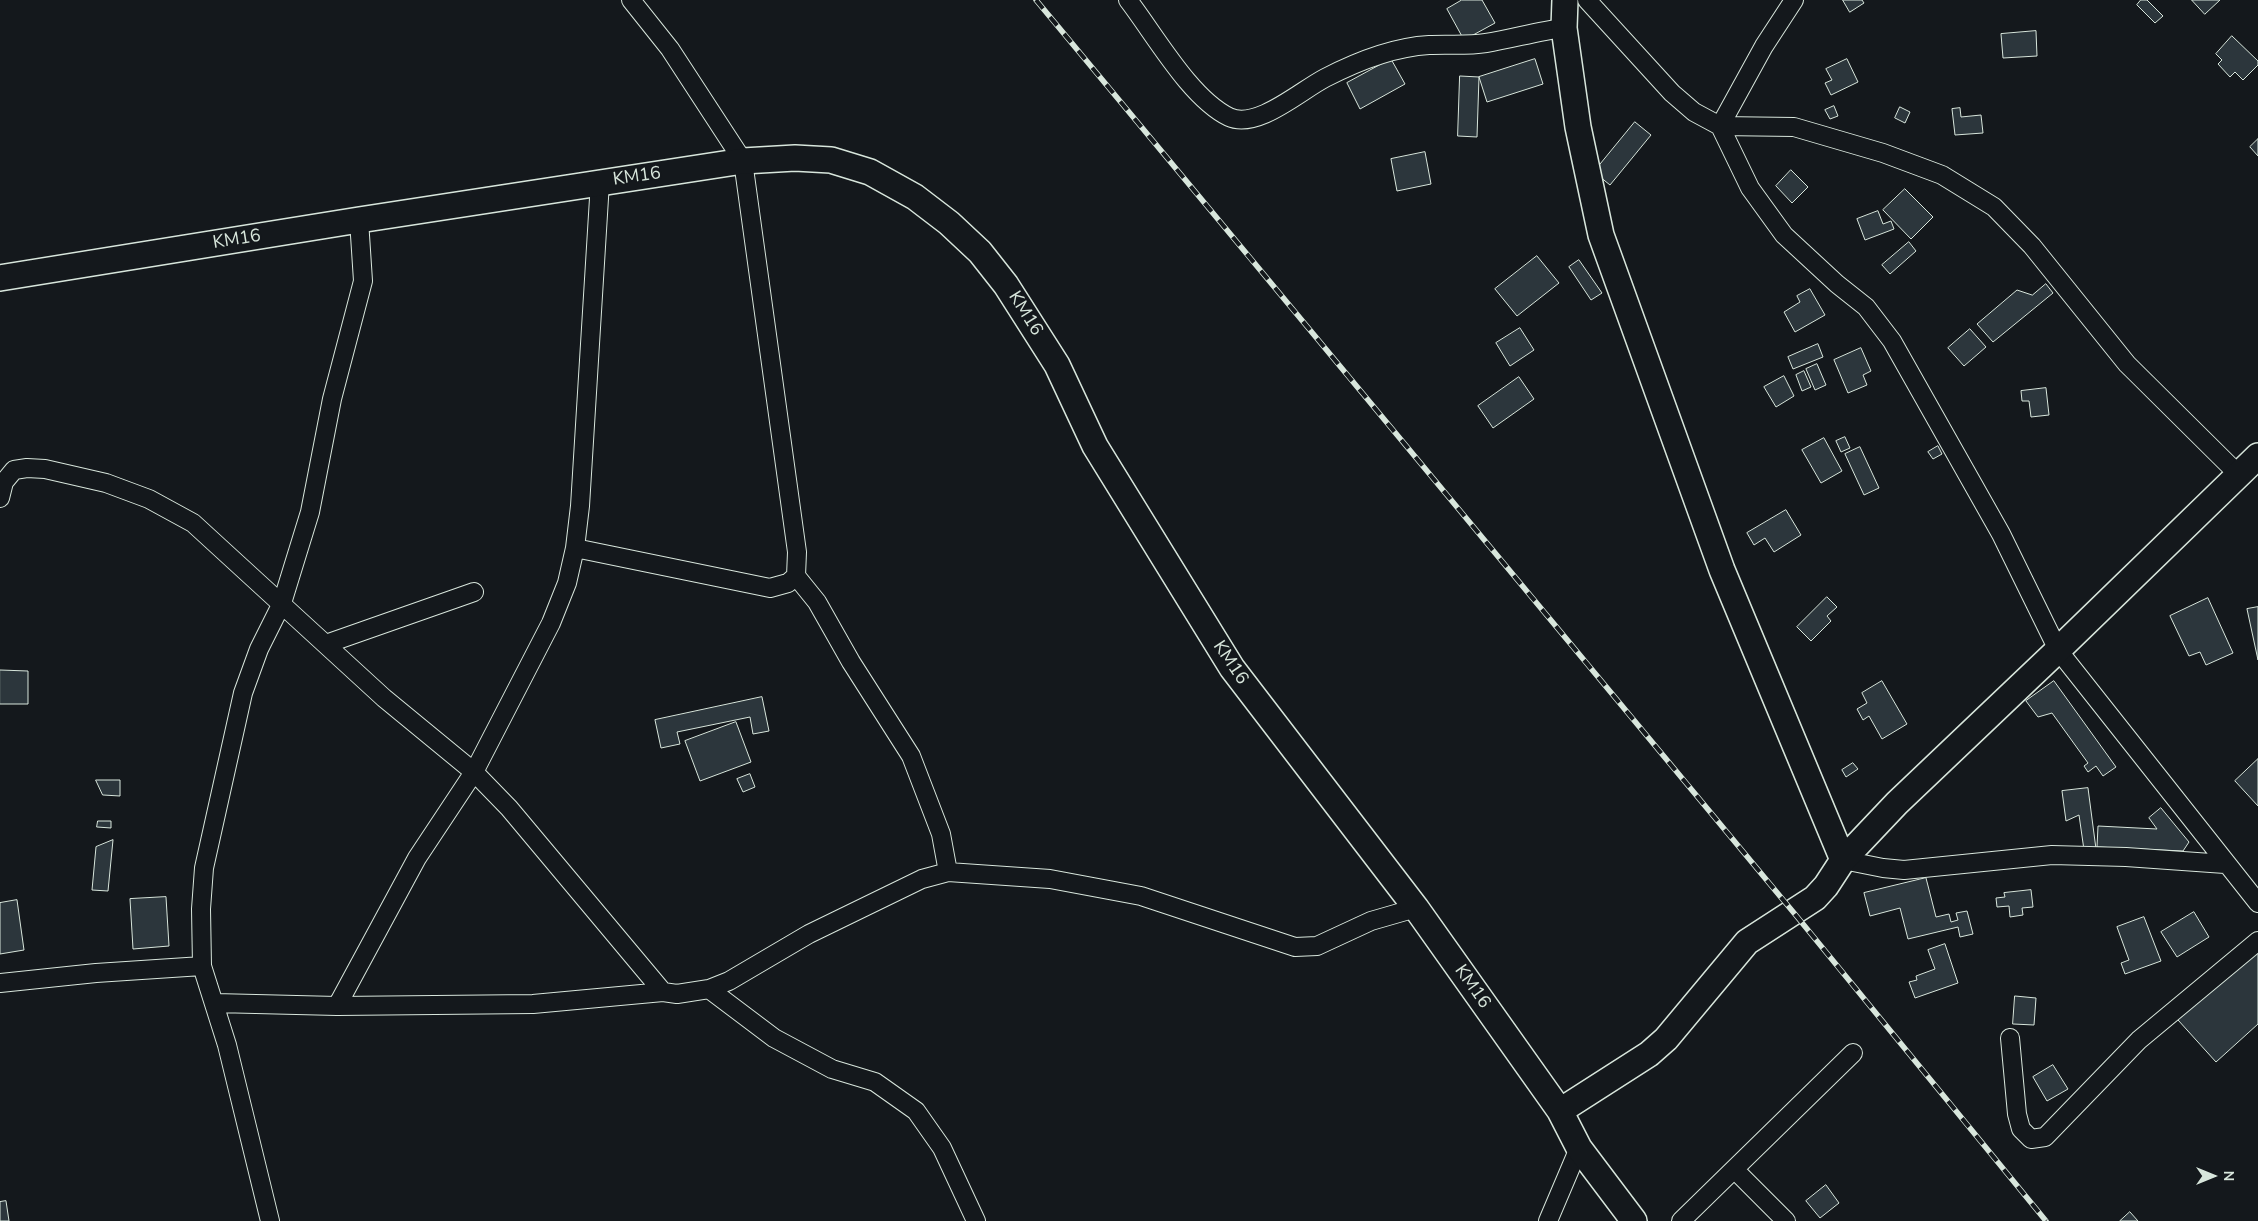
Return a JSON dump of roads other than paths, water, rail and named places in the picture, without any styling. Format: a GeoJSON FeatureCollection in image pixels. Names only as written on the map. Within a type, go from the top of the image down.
{"type":"FeatureCollection","features":[{"type":"Feature","properties":{"kind":"street"},"geometry":{"type":"LineString","coordinates":[[631,0],[670,49],[743,161],[797,552],[796,576],[817,602],[851,662],[910,756],[938,826],[948,872]]}},
{"type":"Feature","properties":{"kind":"street"},"geometry":{"type":"LineString","coordinates":[[1128,0],[1182,75],[1208,102],[1230,117],[1244,120],[1256,117],[1279,106],[1325,78],[1371,58],[1398,50],[1429,45],[1488,43],[1539,31],[1564,28]]}},
{"type":"Feature","properties":{"kind":"street"},"geometry":{"type":"LineString","coordinates":[[1565,0],[1564,28],[1578,127],[1601,235],[1722,570],[1843,860]]}},
{"type":"Feature","properties":{"kind":"street"},"geometry":{"type":"LineString","coordinates":[[1587,0],[1672,93],[1694,112],[1720,126],[1794,127],[1883,153],[1942,175],[1994,207],[2032,246],[2128,364],[2238,474]]}},
{"type":"Feature","properties":{"kind":"street"},"geometry":{"type":"LineString","coordinates":[[1720,126],[1764,46],[1794,0]]}},
{"type":"Feature","properties":{"kind":"street"},"geometry":{"type":"LineString","coordinates":[[1720,126],[1750,188],[1784,236],[1837,284],[1866,307],[1892,341],[2001,534],[2058,650],[2258,904]]}},
{"type":"Feature","properties":{"kind":"street","name":"KM16"},"geometry":{"type":"LineString","coordinates":[[0,278],[358,220],[743,161],[794,158],[831,160],[870,172],[915,197],[980,252],[1006,285],[1057,365],[1095,446],[1232,668],[1416,908],[1560,1111],[1580,1148],[1634,1221]]}},
{"type":"Feature","properties":{"kind":"street"},"geometry":{"type":"LineString","coordinates":[[337,1006],[417,858],[474,772],[551,622],[567,583],[575,548],[580,506],[600,182]]}},
{"type":"Feature","properties":{"kind":"street"},"geometry":{"type":"LineString","coordinates":[[270,1221],[227,1045],[202,966],[201,909],[204,868],[243,693],[259,649],[282,603],[310,512],[332,399],[363,281],[358,220]]}},
{"type":"Feature","properties":{"kind":"street"},"geometry":{"type":"LineString","coordinates":[[1560,1111],[1649,1054],[1666,1039],[1747,942],[1815,898],[1826,886],[1843,860],[1897,803],[2258,456]]}},
{"type":"Feature","properties":{"kind":"street"},"geometry":{"type":"LineString","coordinates":[[0,498],[4,482],[14,470],[27,468],[45,469],[106,483],[149,499],[193,523],[384,698],[474,772],[509,808],[663,992]]}},
{"type":"Feature","properties":{"kind":"street"},"geometry":{"type":"LineString","coordinates":[[575,548],[770,588],[788,583],[796,576]]}},
{"type":"Feature","properties":{"kind":"street"},"geometry":{"type":"LineString","coordinates":[[326,644],[474,592]]}},
{"type":"Feature","properties":{"kind":"street"},"geometry":{"type":"LineString","coordinates":[[1843,860],[1904,870],[2052,855],[2126,857],[2225,864]]}},
{"type":"Feature","properties":{"kind":"street"},"geometry":{"type":"LineString","coordinates":[[215,1003],[337,1006],[533,1004],[663,992],[677,994],[710,989],[729,981],[809,934],[922,879],[948,872],[1050,880],[1141,896],[1295,947],[1317,946],[1371,921],[1416,908]]}},
{"type":"Feature","properties":{"kind":"street"},"geometry":{"type":"LineString","coordinates":[[2010,1038],[2021,1129],[2031,1139],[2040,1139],[2045,1137],[2139,1040],[2258,941]]}},
{"type":"Feature","properties":{"kind":"street"},"geometry":{"type":"LineString","coordinates":[[0,983],[96,973],[202,966]]}},
{"type":"Feature","properties":{"kind":"street"},"geometry":{"type":"LineString","coordinates":[[710,989],[774,1038],[832,1069],[875,1082],[916,1111],[942,1148],[976,1221]]}},
{"type":"Feature","properties":{"kind":"street"},"geometry":{"type":"LineString","coordinates":[[1681,1221],[1853,1053]]}},
{"type":"Feature","properties":{"kind":"street"},"geometry":{"type":"LineString","coordinates":[[1548,1221],[1580,1148]]}},
{"type":"Feature","properties":{"kind":"street"},"geometry":{"type":"LineString","coordinates":[[1734,1169],[1786,1221]]}},
{"type":"Feature","properties":{"kind":"railway"},"geometry":{"type":"LineString","coordinates":[[1036,0],[1794,913],[2046,1221]]}}]}
